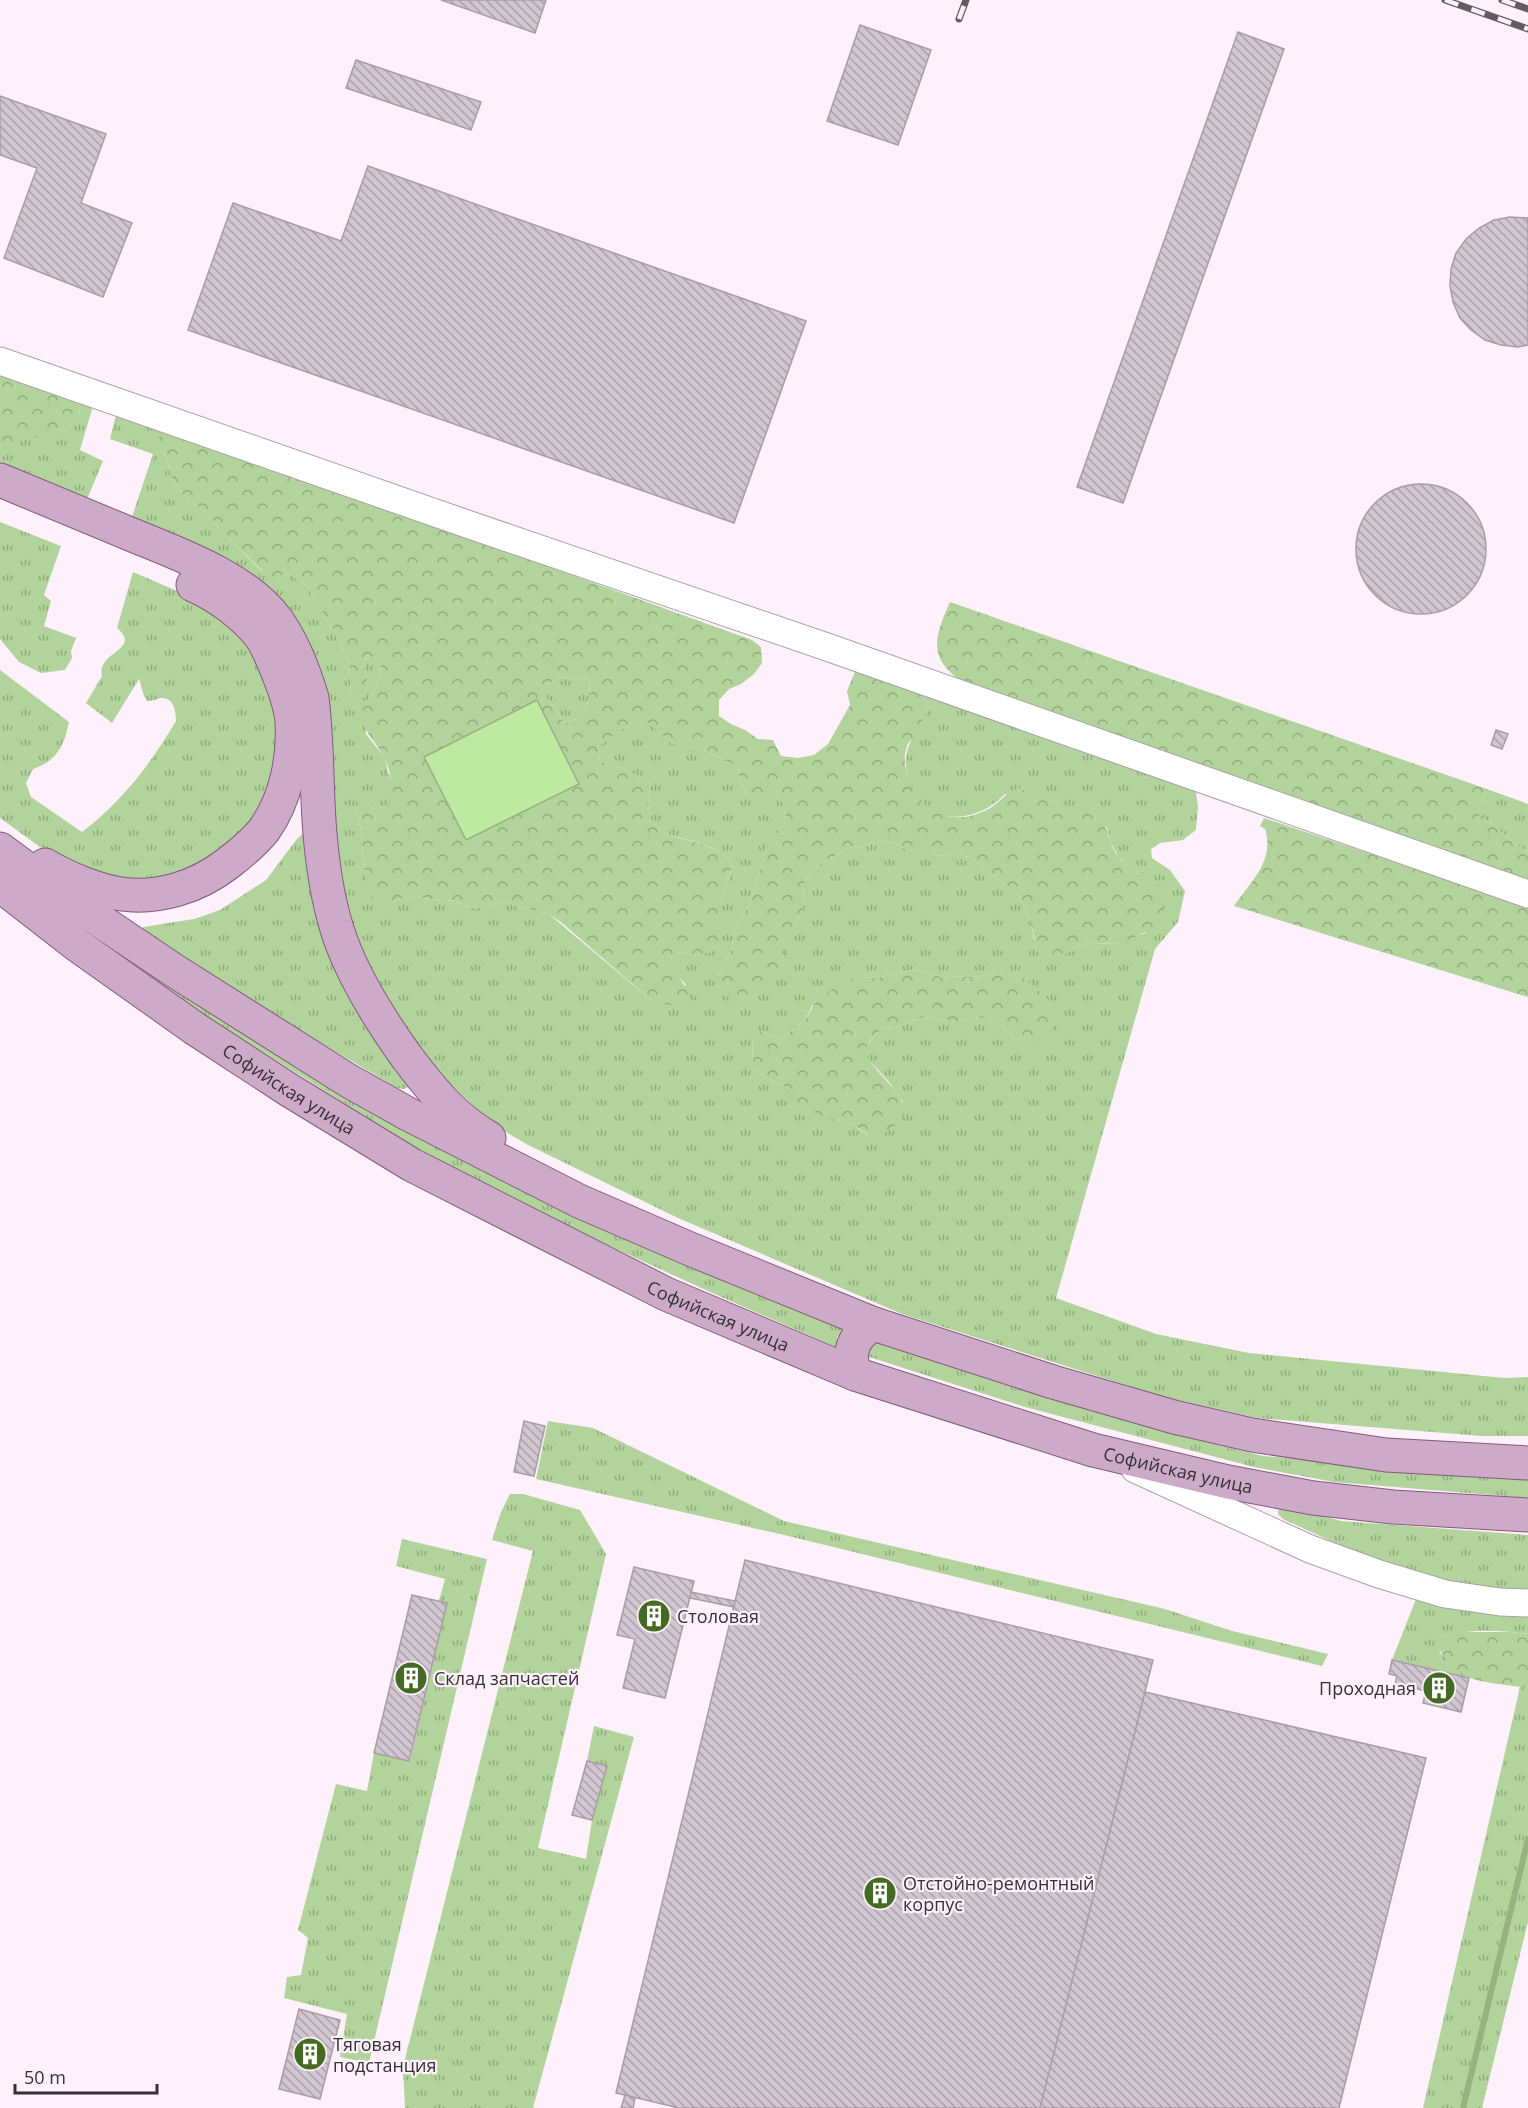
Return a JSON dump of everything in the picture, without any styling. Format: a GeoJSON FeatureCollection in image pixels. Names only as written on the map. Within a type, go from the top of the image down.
{"type":"FeatureCollection","features":[{"type":"Feature","properties":{"kind":"main road"},"geometry":{"type":"LineString","coordinates":[[0,480],[215,571],[251,595],[275,618],[291,644],[306,676],[312,698],[320,836],[330,902],[341,940],[355,972],[396,1042],[447,1106],[472,1128],[526,1160],[579,1201]]}},
{"type":"Feature","properties":{"kind":"main road"},"geometry":{"type":"LineString","coordinates":[[0,504],[197,586],[224,604],[261,637],[286,692],[292,721],[291,757],[286,784],[264,829],[230,862],[214,874],[192,885],[167,893],[120,894],[89,885],[0,843]]}},
{"type":"Feature","properties":{"kind":"main road"},"geometry":{"type":"LineString","coordinates":[[0,849],[68,899],[176,972],[349,1081],[454,1139],[579,1201],[690,1250],[874,1324],[1053,1382],[1174,1417],[1252,1435],[1386,1455],[1527,1463]]}},
{"type":"Feature","properties":{"kind":"main road","name":"Софийская улица"},"geometry":{"type":"LineString","coordinates":[[0,885],[77,945],[289,1090],[412,1165],[666,1294],[855,1374],[1093,1450],[1228,1482],[1313,1498],[1393,1507],[1528,1515]]}},
{"type":"Feature","properties":{"kind":"main road"},"geometry":{"type":"LineString","coordinates":[[0,911],[77,945]]}},
{"type":"Feature","properties":{"kind":"main road"},"geometry":{"type":"LineString","coordinates":[[855,1374],[851,1363],[851,1350],[855,1339],[874,1324]]}},
{"type":"Feature","properties":{"kind":"street"},"geometry":{"type":"LineString","coordinates":[[0,362],[467,525],[827,647],[1528,894]]}},
{"type":"Feature","properties":{"kind":"street"},"geometry":{"type":"LineString","coordinates":[[1093,1450],[1310,1549],[1378,1574],[1445,1594],[1500,1602],[1528,1603]]}},
{"type":"Feature","properties":{"kind":"green space"},"geometry":{"type":"Polygon","coordinates":[[[0,374],[80,403],[80,412],[76,421],[52,432],[0,446],[0,374]]]}},
{"type":"Feature","properties":{"kind":"green space"},"geometry":{"type":"Polygon","coordinates":[[[80,403],[93,406],[80,450],[103,461],[85,504],[0,469],[0,446],[71,425],[80,412],[80,403]]]}},
{"type":"Feature","properties":{"kind":"green space"},"geometry":{"type":"Polygon","coordinates":[[[117,411],[181,434],[161,451],[166,456],[172,479],[183,494],[206,513],[262,571],[276,577],[289,574],[307,586],[336,633],[349,663],[351,691],[364,697],[368,683],[364,669],[366,655],[380,660],[381,675],[375,690],[365,704],[366,734],[385,758],[394,785],[394,800],[381,808],[368,799],[355,801],[361,831],[364,867],[391,903],[405,897],[456,901],[473,909],[504,902],[550,915],[652,1001],[686,985],[675,972],[671,958],[683,952],[697,956],[720,936],[720,905],[730,876],[732,862],[707,846],[668,834],[658,828],[651,819],[649,805],[651,784],[627,770],[600,761],[598,747],[627,727],[649,723],[671,743],[700,748],[738,767],[740,783],[748,795],[776,795],[786,806],[785,823],[767,848],[750,905],[740,917],[734,932],[732,947],[719,976],[792,927],[801,915],[804,900],[803,885],[811,872],[823,862],[851,847],[866,846],[879,840],[894,843],[908,850],[937,856],[955,854],[970,857],[1020,897],[1031,924],[1034,939],[1065,954],[1076,946],[1091,943],[1119,944],[1146,933],[1144,872],[1130,867],[1118,856],[1107,828],[1080,810],[1050,801],[1005,794],[990,806],[974,814],[957,817],[941,815],[927,808],[916,797],[909,781],[906,761],[911,741],[927,710],[923,692],[1195,787],[1198,806],[1196,830],[1183,840],[1160,843],[1151,849],[1152,858],[1170,870],[1185,891],[1178,922],[1155,949],[1056,1298],[1156,1334],[1249,1353],[1504,1378],[1528,1377],[1528,1436],[1482,1436],[1257,1418],[1160,1396],[902,1314],[678,1218],[528,1145],[492,1124],[426,1060],[363,966],[341,900],[324,703],[130,523],[153,454],[110,439],[117,411]],[[916,969],[876,978],[861,977],[812,1006],[805,1020],[780,1039],[759,1031],[752,1035],[753,1067],[763,1076],[785,1087],[838,1121],[854,1125],[867,1135],[903,1102],[865,1053],[867,1045],[881,1028],[897,1027],[926,1017],[957,1022],[986,1017],[993,1018],[1015,1040],[1005,973],[943,978],[916,969]]]}},
{"type":"Feature","properties":{"kind":"green space"},"geometry":{"type":"Polygon","coordinates":[[[181,434],[752,640],[761,647],[762,663],[754,674],[741,684],[729,689],[719,700],[719,716],[758,739],[773,740],[781,756],[798,758],[814,755],[828,744],[850,705],[847,691],[856,669],[923,692],[927,710],[908,745],[905,757],[909,781],[921,801],[939,813],[949,816],[971,816],[993,806],[1010,792],[1019,788],[1053,802],[1093,813],[1104,825],[1118,856],[1145,873],[1160,890],[1163,904],[1159,926],[1119,944],[1091,943],[1076,946],[1065,954],[1051,958],[1038,952],[1031,924],[1020,897],[970,857],[955,854],[937,856],[922,854],[879,840],[866,846],[851,847],[823,862],[811,872],[803,885],[804,900],[801,915],[792,927],[779,970],[758,991],[746,999],[732,1002],[723,992],[719,976],[732,947],[734,932],[740,917],[750,905],[767,847],[785,823],[786,806],[776,795],[748,795],[740,783],[738,767],[700,748],[670,743],[649,723],[628,727],[610,737],[598,747],[600,761],[627,770],[651,784],[649,804],[651,819],[658,828],[668,834],[707,846],[732,862],[730,876],[720,905],[720,936],[712,952],[697,956],[683,952],[671,958],[692,1001],[680,1007],[652,1001],[550,915],[504,902],[473,909],[456,901],[405,897],[391,903],[373,904],[364,867],[361,831],[355,801],[359,786],[368,799],[381,808],[394,799],[386,761],[360,719],[365,704],[375,690],[381,675],[380,660],[366,655],[364,669],[368,683],[364,698],[351,691],[349,663],[336,633],[307,586],[289,574],[268,576],[226,536],[206,513],[183,494],[172,479],[166,456],[156,445],[157,437],[181,434]],[[559,677],[541,690],[565,724],[579,716],[586,707],[590,680],[559,677]]]}},
{"type":"Feature","properties":{"kind":"green space"},"geometry":{"type":"Polygon","coordinates":[[[0,522],[61,546],[44,595],[51,601],[44,626],[76,638],[71,651],[72,658],[65,670],[41,673],[19,662],[0,639],[0,522]]]}},
{"type":"Feature","properties":{"kind":"green space"},"geometry":{"type":"Polygon","coordinates":[[[133,572],[211,608],[256,652],[282,734],[269,792],[254,819],[208,864],[156,880],[133,882],[77,870],[0,818],[0,670],[69,722],[62,745],[54,757],[33,769],[26,783],[31,797],[82,832],[110,808],[135,781],[176,721],[175,710],[171,702],[165,698],[147,701],[139,679],[112,723],[86,703],[102,676],[105,661],[125,641],[124,635],[117,628],[133,572]]]}},
{"type":"Feature","properties":{"kind":"green space"},"geometry":{"type":"Polygon","coordinates":[[[950,602],[1487,789],[1477,813],[1528,853],[1528,880],[975,690],[950,671],[938,653],[939,631],[950,602]]]}},
{"type":"Feature","properties":{"kind":"green space"},"geometry":{"type":"Polygon","coordinates":[[[559,677],[590,680],[586,707],[579,716],[565,724],[541,690],[559,677]]]}},
{"type":"Feature","properties":{"kind":"green space"},"geometry":{"type":"Polygon","coordinates":[[[1487,789],[1528,804],[1528,853],[1477,813],[1487,789]]]}},
{"type":"Feature","properties":{"kind":"green space"},"geometry":{"type":"Polygon","coordinates":[[[1264,818],[1528,907],[1528,997],[1234,906],[1264,861],[1267,840],[1265,829],[1260,826],[1264,818]]]}},
{"type":"Feature","properties":{"kind":"green space"},"geometry":{"type":"Polygon","coordinates":[[[302,834],[309,837],[410,1086],[404,1089],[397,1088],[141,936],[143,927],[194,919],[220,910],[266,880],[302,834]]]}},
{"type":"Feature","properties":{"kind":"green space"},"geometry":{"type":"Polygon","coordinates":[[[143,963],[844,1329],[837,1337],[838,1348],[529,1209],[408,1143],[196,1010],[139,971],[143,963]]]}},
{"type":"Feature","properties":{"kind":"green space"},"geometry":{"type":"Polygon","coordinates":[[[916,969],[943,978],[1005,973],[1021,975],[1049,1000],[1054,1015],[1052,1030],[1036,1046],[1029,1048],[1015,1040],[993,1018],[986,1017],[957,1022],[926,1017],[897,1027],[881,1028],[868,1044],[866,1053],[898,1094],[904,1111],[893,1128],[884,1134],[875,1136],[853,1125],[807,1109],[794,1099],[785,1087],[763,1076],[753,1067],[752,1035],[759,1031],[780,1039],[805,1020],[817,1000],[845,981],[861,977],[876,978],[916,969]]]}},
{"type":"Feature","properties":{"kind":"green space"},"geometry":{"type":"Polygon","coordinates":[[[872,1340],[1210,1443],[1263,1456],[1528,1479],[1528,1498],[1334,1482],[1254,1467],[1025,1407],[869,1357],[867,1347],[872,1340]]]}},
{"type":"Feature","properties":{"kind":"green space"},"geometry":{"type":"Polygon","coordinates":[[[548,1421],[593,1428],[784,1521],[1165,1609],[1232,1631],[1328,1654],[1322,1666],[780,1534],[536,1479],[548,1421]]]}},
{"type":"Feature","properties":{"kind":"green space"},"geometry":{"type":"Polygon","coordinates":[[[510,1494],[523,1494],[580,1510],[606,1554],[538,1848],[586,1859],[592,1820],[607,1767],[587,1761],[594,1726],[634,1737],[533,2108],[405,2108],[403,2067],[533,1551],[492,1540],[501,1512],[510,1494]]]}},
{"type":"Feature","properties":{"kind":"green space"},"geometry":{"type":"Polygon","coordinates":[[[1279,1506],[1341,1521],[1528,1535],[1528,1592],[1439,1581],[1383,1565],[1283,1519],[1278,1514],[1279,1506]]]}},
{"type":"Feature","properties":{"kind":"green space"},"geometry":{"type":"Polygon","coordinates":[[[402,1539],[487,1559],[369,2063],[340,2057],[347,2014],[284,1998],[287,1977],[301,1975],[308,1938],[298,1930],[336,1784],[367,1791],[374,1753],[410,1761],[447,1603],[439,1601],[445,1579],[396,1566],[402,1539]]]}},
{"type":"Feature","properties":{"kind":"green space"},"geometry":{"type":"Polygon","coordinates":[[[1416,1599],[1528,1612],[1528,1634],[1483,1631],[1438,1638],[1440,1653],[1469,1678],[1392,1660],[1416,1599]]]}},
{"type":"Feature","properties":{"kind":"green space"},"geometry":{"type":"Polygon","coordinates":[[[1458,1632],[1528,1634],[1528,1673],[1520,1687],[1472,1679],[1452,1665],[1439,1649],[1438,1638],[1458,1632]]]}},
{"type":"Feature","properties":{"kind":"green space"},"geometry":{"type":"Polygon","coordinates":[[[1528,1673],[1528,1922],[1482,2108],[1423,2108],[1520,1687],[1528,1673]]]}},
{"type":"Feature","properties":{"kind":"shaded area"},"geometry":{"type":"Polygon","coordinates":[[[537,700],[579,784],[466,840],[424,757],[537,700]]]}},
{"type":"Feature","properties":{"kind":"building"},"geometry":{"type":"Polygon","coordinates":[[[441,0],[546,0],[535,33],[441,0]]]}},
{"type":"Feature","properties":{"kind":"building"},"geometry":{"type":"Polygon","coordinates":[[[860,25],[931,50],[898,145],[827,121],[860,25]]]}},
{"type":"Feature","properties":{"kind":"building"},"geometry":{"type":"Polygon","coordinates":[[[1238,32],[1284,49],[1123,503],[1077,487],[1238,32]]]}},
{"type":"Feature","properties":{"kind":"building"},"geometry":{"type":"Polygon","coordinates":[[[356,60],[481,102],[471,130],[346,88],[356,60]]]}},
{"type":"Feature","properties":{"kind":"building"},"geometry":{"type":"Polygon","coordinates":[[[0,96],[106,134],[81,203],[132,223],[103,297],[4,258],[37,168],[0,155],[0,96]]]}},
{"type":"Feature","properties":{"kind":"building"},"geometry":{"type":"Polygon","coordinates":[[[368,166],[806,321],[734,523],[188,330],[233,203],[341,241],[368,166]]]}},
{"type":"Feature","properties":{"kind":"building"},"geometry":{"type":"Polygon","coordinates":[[[1510,217],[1528,218],[1528,345],[1518,347],[1485,340],[1471,330],[1460,318],[1453,302],[1450,286],[1451,269],[1456,253],[1466,239],[1479,228],[1494,220],[1510,217]]]}},
{"type":"Feature","properties":{"kind":"building"},"geometry":{"type":"Polygon","coordinates":[[[1421,484],[1446,489],[1467,503],[1481,524],[1486,549],[1481,574],[1467,595],[1446,609],[1421,614],[1396,609],[1375,595],[1361,574],[1356,549],[1361,524],[1375,503],[1396,489],[1421,484]]]}},
{"type":"Feature","properties":{"kind":"building"},"geometry":{"type":"Polygon","coordinates":[[[1496,730],[1508,734],[1502,749],[1491,745],[1496,730]]]}},
{"type":"Feature","properties":{"kind":"building"},"geometry":{"type":"Polygon","coordinates":[[[524,1421],[545,1426],[534,1476],[514,1472],[524,1421]]]}},
{"type":"Feature","properties":{"kind":"building","name":"Отстойно-ремонтный корпус"},"geometry":{"type":"Polygon","coordinates":[[[745,1560],[1153,1660],[1040,2108],[679,2108],[616,2093],[745,1560]]]}},
{"type":"Feature","properties":{"kind":"building","name":"Столовая"},"geometry":{"type":"Polygon","coordinates":[[[634,1567],[694,1581],[665,1698],[623,1688],[635,1639],[617,1635],[634,1567]]]}},
{"type":"Feature","properties":{"kind":"building"},"geometry":{"type":"Polygon","coordinates":[[[691,1592],[735,1601],[734,1607],[690,1598],[691,1592]]]}},
{"type":"Feature","properties":{"kind":"building","name":"Склад запчастей"},"geometry":{"type":"Polygon","coordinates":[[[412,1595],[447,1603],[409,1761],[374,1753],[412,1595]]]}},
{"type":"Feature","properties":{"kind":"building","name":"Проходная"},"geometry":{"type":"Polygon","coordinates":[[[1392,1660],[1469,1678],[1461,1712],[1423,1703],[1426,1691],[1395,1684],[1397,1676],[1389,1674],[1392,1660]]]}},
{"type":"Feature","properties":{"kind":"building"},"geometry":{"type":"Polygon","coordinates":[[[1145,1692],[1426,1758],[1339,2108],[1040,2108],[1145,1692]]]}},
{"type":"Feature","properties":{"kind":"building"},"geometry":{"type":"Polygon","coordinates":[[[587,1761],[607,1766],[592,1820],[572,1815],[587,1761]]]}},
{"type":"Feature","properties":{"kind":"building","name":"Тяговая подстанция"},"geometry":{"type":"Polygon","coordinates":[[[299,2009],[340,2020],[320,2099],[279,2089],[299,2009]]]}},
{"type":"Feature","properties":{"kind":"building"},"geometry":{"type":"Polygon","coordinates":[[[625,2095],[635,2098],[633,2108],[621,2108],[625,2095]]]}},
{"type":"Feature","properties":{"kind":"waterway"},"geometry":{"type":"LineString","coordinates":[[1463,2108],[1528,1839]]}},
{"type":"Feature","properties":{"kind":"railway"},"geometry":{"type":"LineString","coordinates":[[959,19],[966,0]]}},
{"type":"Feature","properties":{"kind":"railway"},"geometry":{"type":"LineString","coordinates":[[1445,0],[1528,29]]}},
{"type":"Feature","properties":{"kind":"railway"},"geometry":{"type":"LineString","coordinates":[[1502,0],[1528,9]]}},
{"type":"Feature","properties":{"kind":"place","name":"Столовая"},"geometry":{"type":"Point","coordinates":[654,1616]}},
{"type":"Feature","properties":{"kind":"place","name":"Склад запчастей"},"geometry":{"type":"Point","coordinates":[411,1678]}},
{"type":"Feature","properties":{"kind":"place","name":"Проходная"},"geometry":{"type":"Point","coordinates":[1439,1688]}},
{"type":"Feature","properties":{"kind":"place","name":"Отстойно-ремонтный корпус"},"geometry":{"type":"Point","coordinates":[880,1893]}},
{"type":"Feature","properties":{"kind":"place","name":"Тяговая подстанция"},"geometry":{"type":"Point","coordinates":[310,2054]}}]}
